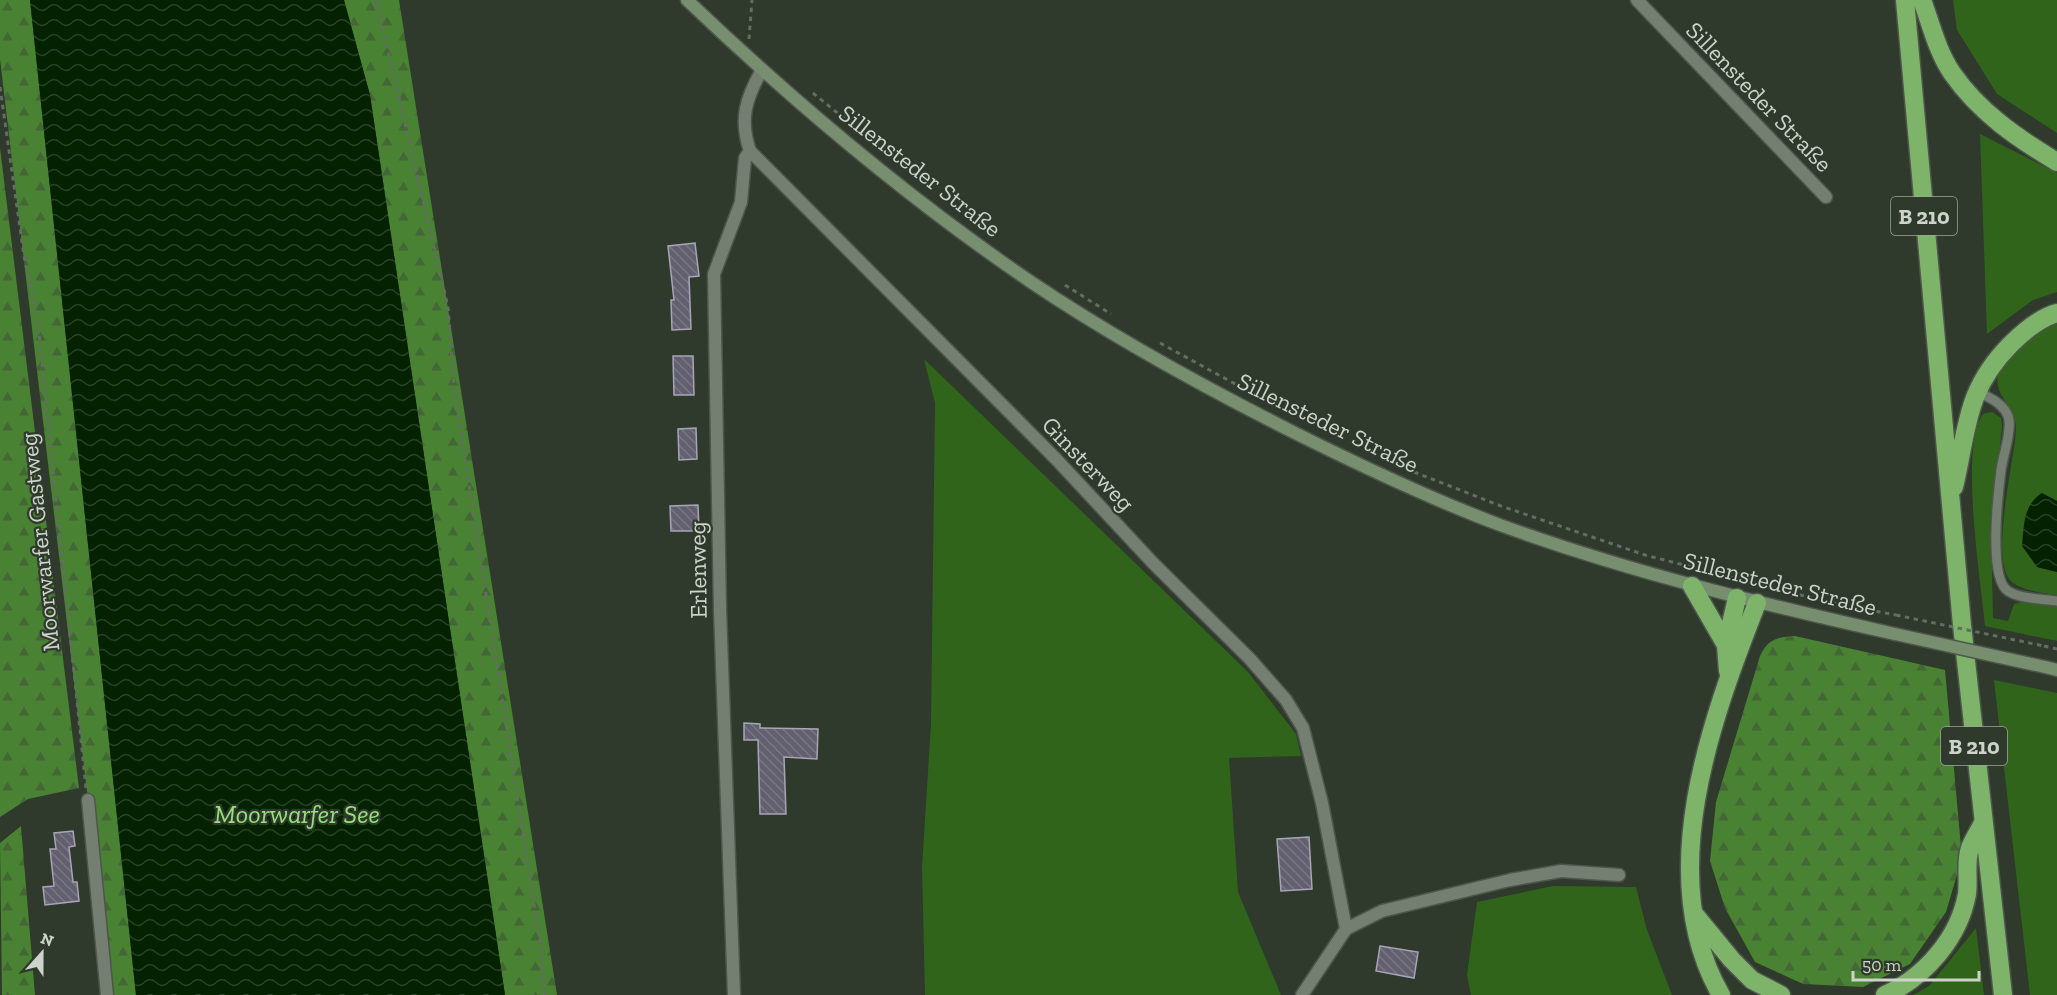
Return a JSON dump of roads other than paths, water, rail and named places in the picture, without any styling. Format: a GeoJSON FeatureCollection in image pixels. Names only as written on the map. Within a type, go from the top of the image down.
{"type":"FeatureCollection","features":[{"type":"Feature","properties":{"kind":"highway","name":"B 210"},"geometry":{"type":"LineString","coordinates":[[1905,0],[1950,503],[2003,995]]}},
{"type":"Feature","properties":{"kind":"highway"},"geometry":{"type":"LineString","coordinates":[[1922,0],[1951,72],[1971,96],[1998,123],[2057,162]]}},
{"type":"Feature","properties":{"kind":"highway"},"geometry":{"type":"LineString","coordinates":[[1950,503],[1961,455],[1963,430],[1982,377],[1998,356],[2026,329],[2057,314]]}},
{"type":"Feature","properties":{"kind":"highway"},"geometry":{"type":"LineString","coordinates":[[1692,586],[1726,645]]}},
{"type":"Feature","properties":{"kind":"highway"},"geometry":{"type":"LineString","coordinates":[[1728,675],[1726,645],[1737,598]]}},
{"type":"Feature","properties":{"kind":"highway"},"geometry":{"type":"LineString","coordinates":[[1721,995],[1705,968],[1691,910],[1688,868],[1694,807],[1728,675],[1757,603]]}},
{"type":"Feature","properties":{"kind":"highway"},"geometry":{"type":"LineString","coordinates":[[1885,995],[1906,985],[1932,962],[1951,933],[1966,895],[1970,849],[1983,823]]}},
{"type":"Feature","properties":{"kind":"highway"},"geometry":{"type":"LineString","coordinates":[[1691,910],[1732,960],[1752,980],[1781,995]]}},
{"type":"Feature","properties":{"kind":"street","name":"Sillensteder Straße"},"geometry":{"type":"LineString","coordinates":[[687,0],[762,70],[953,226],[1024,277],[1128,343],[1347,459],[1498,524],[1621,566],[1757,603],[2051,669]]}},
{"type":"Feature","properties":{"kind":"street","name":"Sillensteder Straße"},"geometry":{"type":"LineString","coordinates":[[1637,0],[1826,197]]}},
{"type":"Feature","properties":{"kind":"street"},"geometry":{"type":"LineString","coordinates":[[750,151],[743,116],[748,95],[762,70]]}},
{"type":"Feature","properties":{"kind":"street","name":"Ginsterweg"},"geometry":{"type":"LineString","coordinates":[[750,151],[1056,459],[1153,563],[1250,659],[1286,700],[1303,728],[1322,803],[1346,929]]}},
{"type":"Feature","properties":{"kind":"street","name":"Erlenweg"},"geometry":{"type":"LineString","coordinates":[[734,995],[720,610],[714,274],[741,202],[745,158],[750,151]]}},
{"type":"Feature","properties":{"kind":"street"},"geometry":{"type":"LineString","coordinates":[[88,800],[107,995]]}},
{"type":"Feature","properties":{"kind":"street"},"geometry":{"type":"LineString","coordinates":[[1302,995],[1346,929],[1382,911],[1510,880],[1560,871],[1619,875]]}},
{"type":"Feature","properties":{"kind":"lane"},"geometry":{"type":"LineString","coordinates":[[1977,391],[2003,408],[2009,420],[2000,472],[1996,554],[2000,583],[2008,591],[2020,595],[2057,601]]}},
{"type":"Feature","properties":{"kind":"water","name":"Moorwarfer See"},"geometry":{"type":"Polygon","coordinates":[[[30,0],[344,0],[370,95],[505,995],[136,995],[30,0]]]}},
{"type":"Feature","properties":{"kind":"water"},"geometry":{"type":"Polygon","coordinates":[[[2042,493],[2057,501],[2057,572],[2037,567],[2022,546],[2028,510],[2042,493]]]}}]}
